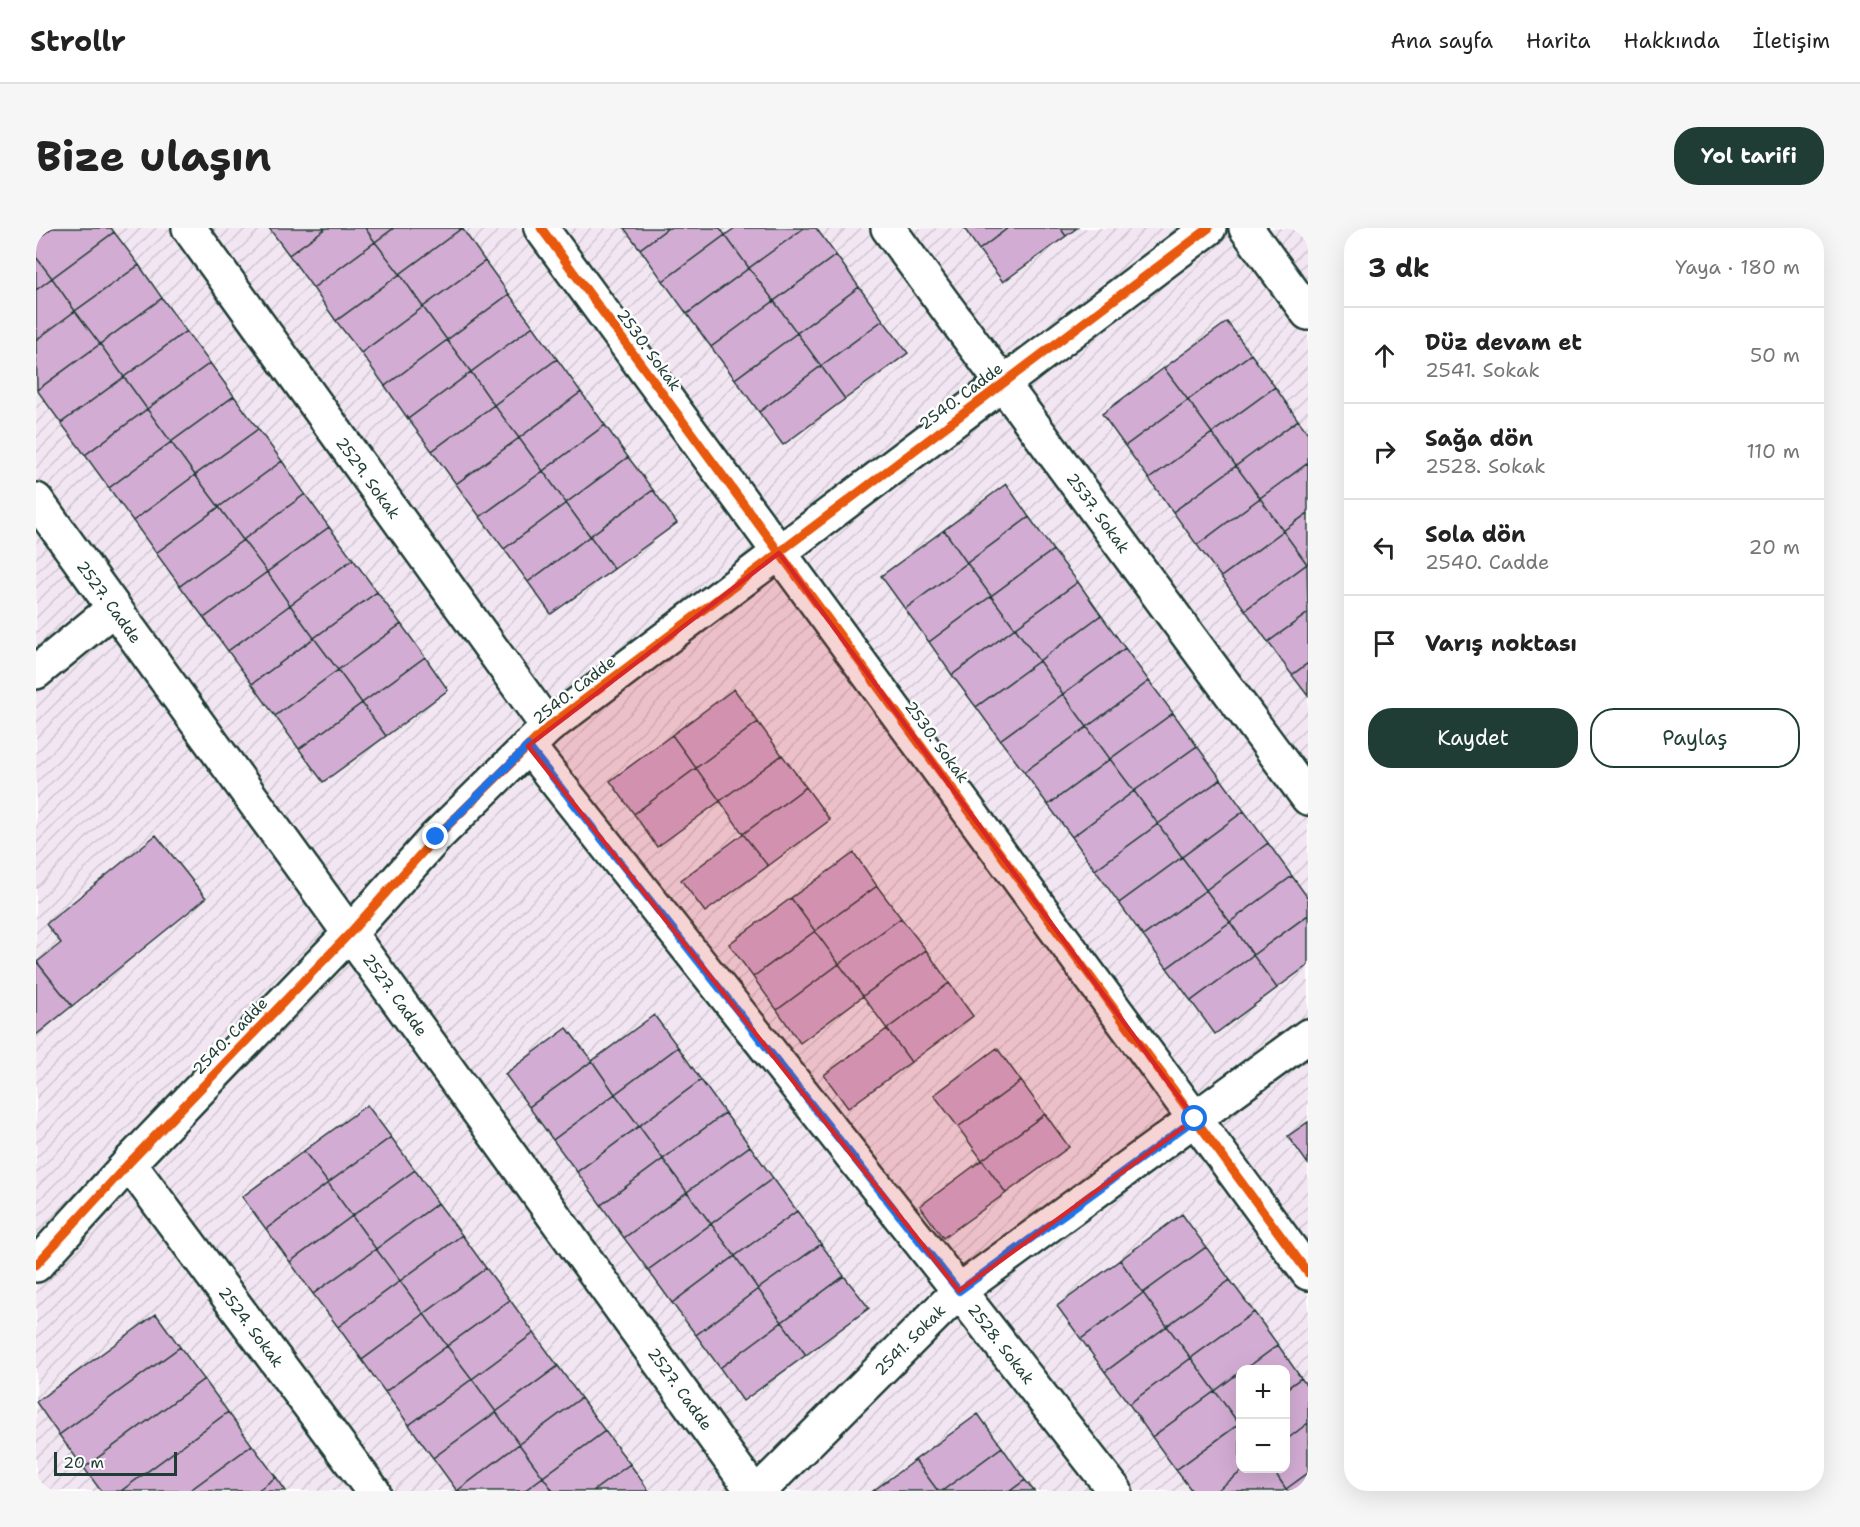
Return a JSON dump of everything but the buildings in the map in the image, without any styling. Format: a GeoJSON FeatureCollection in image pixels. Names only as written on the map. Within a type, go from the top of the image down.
{"type":"FeatureCollection","features":[{"type":"Feature","properties":{"kind":"street","name":"2529. Sokak"},"geometry":{"type":"LineString","coordinates":[[189,228],[538,737]]}},
{"type":"Feature","properties":{"kind":"street","name":"2530. Sokak"},"geometry":{"type":"LineString","coordinates":[[541,228],[1308,1273]]}},
{"type":"Feature","properties":{"kind":"street","name":"2537. Sokak"},"geometry":{"type":"LineString","coordinates":[[888,228],[1308,798]]}},
{"type":"Feature","properties":{"kind":"street","name":"2540. Cadde"},"geometry":{"type":"LineString","coordinates":[[36,1264],[129,1163],[350,933],[436,837],[538,737],[1209,228]]}},
{"type":"Feature","properties":{"kind":"street"},"geometry":{"type":"LineString","coordinates":[[1246,228],[1308,313]]}},
{"type":"Feature","properties":{"kind":"street","name":"2527. Cadde"},"geometry":{"type":"LineString","coordinates":[[36,500],[753,1491]]}},
{"type":"Feature","properties":{"kind":"street"},"geometry":{"type":"LineString","coordinates":[[36,672],[114,608]]}},
{"type":"Feature","properties":{"kind":"street","name":"2528. Sokak"},"geometry":{"type":"LineString","coordinates":[[538,737],[959,1291],[1115,1491]]}},
{"type":"Feature","properties":{"kind":"street","name":"2541. Sokak"},"geometry":{"type":"LineString","coordinates":[[759,1491],[959,1291],[1308,1036]]}},
{"type":"Feature","properties":{"kind":"street","name":"2524. Sokak"},"geometry":{"type":"LineString","coordinates":[[129,1163],[373,1491]]}},
{"type":"Feature","properties":{"kind":"highlighted area"},"geometry":{"type":"Polygon","coordinates":[[[779,553],[1195,1119],[959,1291],[528,746],[779,553]]]}},
{"type":"Feature","properties":{"kind":"shaded area"},"geometry":{"type":"Polygon","coordinates":[[[36,228],[1308,228],[1308,1491],[36,1491],[36,228]]]}},
{"type":"Feature","properties":{"kind":"cycle path"},"geometry":{"type":"LineString","coordinates":[[541,228],[1308,1273]]}},
{"type":"Feature","properties":{"kind":"cycle path"},"geometry":{"type":"LineString","coordinates":[[36,1265],[129,1163],[350,933],[436,837],[548,727],[1209,228]]}},
{"type":"Feature","properties":{"kind":"route"},"geometry":{"type":"LineString","coordinates":[[436,837],[528,746],[959,1291],[1195,1119]]}}]}
